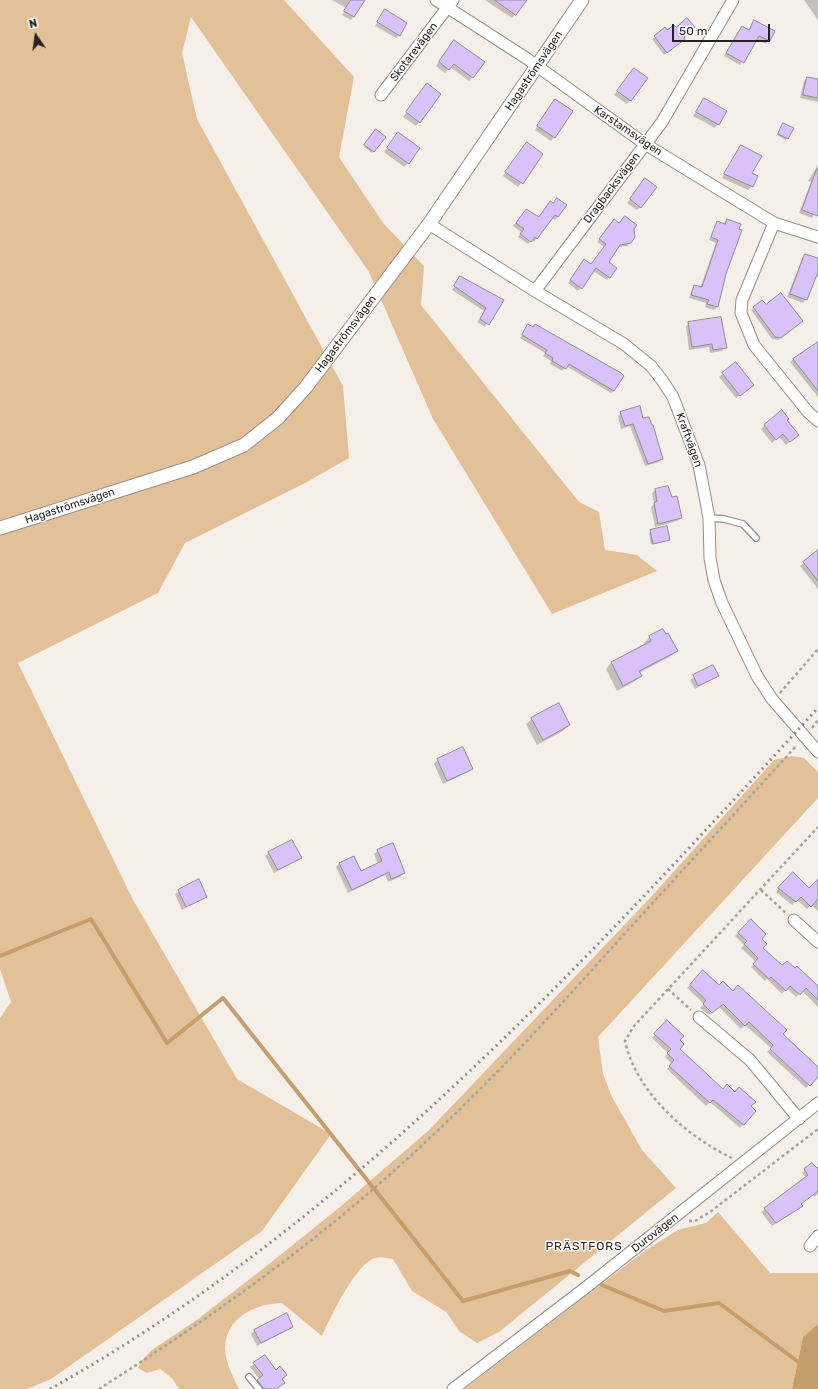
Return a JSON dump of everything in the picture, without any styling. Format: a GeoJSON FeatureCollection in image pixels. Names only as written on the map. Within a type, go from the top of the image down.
{"type":"FeatureCollection","features":[{"type":"Feature","properties":{"kind":"street","name":"Karstamsvägen"},"geometry":{"type":"LineString","coordinates":[[436,0],[450,4],[526,58],[537,68],[645,144],[774,223],[818,237]]}},
{"type":"Feature","properties":{"kind":"street","name":"Hagaströmsvägen"},"geometry":{"type":"LineString","coordinates":[[0,528],[193,467],[244,445],[278,418],[306,387],[430,224],[582,0]]}},
{"type":"Feature","properties":{"kind":"street","name":"Dragbacksvägen"},"geometry":{"type":"LineString","coordinates":[[535,291],[662,122],[733,0]]}},
{"type":"Feature","properties":{"kind":"street","name":"Skotarevägen"},"geometry":{"type":"LineString","coordinates":[[381,95],[450,4]]}},
{"type":"Feature","properties":{"kind":"street"},"geometry":{"type":"LineString","coordinates":[[774,223],[742,300],[741,313],[754,345],[808,412],[818,421]]}},
{"type":"Feature","properties":{"kind":"street","name":"Kraftvägen"},"geometry":{"type":"LineString","coordinates":[[430,224],[535,291],[624,344],[650,366],[662,380],[673,398],[692,444],[704,486],[710,518],[710,558],[714,580],[722,603],[757,676],[774,701],[818,752]]}},
{"type":"Feature","properties":{"kind":"street"},"geometry":{"type":"LineString","coordinates":[[794,920],[818,942]]}},
{"type":"Feature","properties":{"kind":"street"},"geometry":{"type":"LineString","coordinates":[[699,1017],[750,1060],[799,1118]]}},
{"type":"Feature","properties":{"kind":"street","name":"Durovägen"},"geometry":{"type":"LineString","coordinates":[[453,1389],[743,1164],[818,1103]]}},
{"type":"Feature","properties":{"kind":"street"},"geometry":{"type":"LineString","coordinates":[[810,1246],[818,1236]]}},
{"type":"Feature","properties":{"kind":"lane"},"geometry":{"type":"LineString","coordinates":[[710,518],[724,519],[742,524],[756,538]]}},
{"type":"Feature","properties":{"kind":"lane"},"geometry":{"type":"LineString","coordinates":[[249,1377],[259,1389]]}},
{"type":"Feature","properties":{"kind":"path"},"geometry":{"type":"LineString","coordinates":[[774,701],[818,649]]}},
{"type":"Feature","properties":{"kind":"path"},"geometry":{"type":"LineString","coordinates":[[99,1389],[168,1345],[275,1270],[420,1148],[489,1081],[561,1005],[804,737]]}},
{"type":"Feature","properties":{"kind":"path"},"geometry":{"type":"LineString","coordinates":[[743,1164],[685,1129],[655,1098],[632,1065],[625,1041],[634,1026],[818,828]]}},
{"type":"Feature","properties":{"kind":"path"},"geometry":{"type":"LineString","coordinates":[[761,890],[794,920]]}},
{"type":"Feature","properties":{"kind":"path"},"geometry":{"type":"LineString","coordinates":[[668,989],[699,1017]]}},
{"type":"Feature","properties":{"kind":"path"},"geometry":{"type":"LineString","coordinates":[[679,1214],[684,1220],[695,1221],[710,1212],[818,1129]]}},
{"type":"Feature","properties":{"kind":"shaded area"},"geometry":{"type":"Polygon","coordinates":[[[0,0],[284,0],[354,77],[339,157],[384,224],[424,266],[421,305],[579,502],[599,512],[605,550],[637,555],[657,571],[552,614],[433,419],[369,272],[191,17],[182,53],[197,119],[343,386],[349,458],[307,482],[185,543],[158,593],[18,663],[132,898],[237,1079],[331,1134],[262,1231],[51,1379],[27,1389],[0,1389],[0,1018],[11,1002],[0,969],[0,0]]]}},
{"type":"Feature","properties":{"kind":"shaded area"},"geometry":{"type":"Polygon","coordinates":[[[792,756],[804,758],[818,772],[818,798],[598,1037],[603,1074],[612,1097],[642,1150],[676,1188],[499,1332],[477,1343],[459,1331],[446,1312],[412,1291],[393,1259],[380,1257],[368,1262],[352,1280],[337,1305],[322,1336],[282,1303],[262,1306],[244,1314],[236,1320],[227,1337],[225,1353],[239,1389],[179,1389],[172,1378],[160,1369],[147,1373],[138,1368],[142,1360],[152,1350],[198,1319],[264,1268],[340,1207],[429,1130],[650,898],[774,760],[792,756]]]}},
{"type":"Feature","properties":{"kind":"shaded area"},"geometry":{"type":"Polygon","coordinates":[[[718,1212],[770,1273],[818,1273],[818,1324],[803,1337],[792,1389],[464,1389],[646,1250],[678,1230],[706,1223],[718,1212]]]}},
{"type":"Feature","properties":{"kind":"shaded area"},"geometry":{"type":"Polygon","coordinates":[[[818,1324],[818,1389],[792,1389],[803,1337],[818,1324]]]}},
{"type":"Feature","properties":{"kind":"building"},"geometry":{"type":"Polygon","coordinates":[[[351,0],[365,0],[354,17],[344,11],[351,0]]]}},
{"type":"Feature","properties":{"kind":"building"},"geometry":{"type":"Polygon","coordinates":[[[495,0],[527,0],[516,15],[495,0]]]}},
{"type":"Feature","properties":{"kind":"building"},"geometry":{"type":"Polygon","coordinates":[[[385,9],[407,23],[400,36],[377,22],[385,9]]]}},
{"type":"Feature","properties":{"kind":"building"},"geometry":{"type":"Polygon","coordinates":[[[687,18],[695,27],[684,37],[685,39],[667,53],[654,36],[665,27],[667,30],[674,25],[676,27],[687,18]]]}},
{"type":"Feature","properties":{"kind":"building"},"geometry":{"type":"Polygon","coordinates":[[[754,20],[775,31],[770,41],[759,36],[744,63],[726,53],[742,26],[749,30],[754,20]]]}},
{"type":"Feature","properties":{"kind":"building"},"geometry":{"type":"Polygon","coordinates":[[[454,40],[485,62],[473,78],[454,64],[449,70],[439,62],[454,40]]]}},
{"type":"Feature","properties":{"kind":"building"},"geometry":{"type":"Polygon","coordinates":[[[634,68],[648,78],[631,101],[617,91],[634,68]]]}},
{"type":"Feature","properties":{"kind":"building"},"geometry":{"type":"Polygon","coordinates":[[[807,77],[818,79],[818,98],[803,95],[807,77]]]}},
{"type":"Feature","properties":{"kind":"building"},"geometry":{"type":"Polygon","coordinates":[[[427,83],[441,94],[420,123],[406,112],[427,83]]]}},
{"type":"Feature","properties":{"kind":"building"},"geometry":{"type":"Polygon","coordinates":[[[704,98],[727,111],[719,125],[696,112],[704,98]]]}},
{"type":"Feature","properties":{"kind":"building"},"geometry":{"type":"Polygon","coordinates":[[[555,99],[573,111],[555,138],[537,126],[555,99]]]}},
{"type":"Feature","properties":{"kind":"building"},"geometry":{"type":"Polygon","coordinates":[[[783,123],[794,128],[788,139],[778,134],[783,123]]]}},
{"type":"Feature","properties":{"kind":"building"},"geometry":{"type":"Polygon","coordinates":[[[376,129],[386,137],[374,152],[364,145],[376,129]]]}},
{"type":"Feature","properties":{"kind":"building"},"geometry":{"type":"Polygon","coordinates":[[[398,132],[420,148],[409,164],[387,148],[398,132]]]}},
{"type":"Feature","properties":{"kind":"building"},"geometry":{"type":"Polygon","coordinates":[[[527,142],[543,154],[523,184],[505,172],[527,142]]]}},
{"type":"Feature","properties":{"kind":"building"},"geometry":{"type":"Polygon","coordinates":[[[741,145],[762,156],[752,173],[758,176],[753,187],[724,174],[741,145]]]}},
{"type":"Feature","properties":{"kind":"building"},"geometry":{"type":"Polygon","coordinates":[[[818,169],[818,216],[802,210],[818,169]]]}},
{"type":"Feature","properties":{"kind":"building"},"geometry":{"type":"Polygon","coordinates":[[[645,178],[657,187],[641,208],[630,199],[645,178]]]}},
{"type":"Feature","properties":{"kind":"building"},"geometry":{"type":"Polygon","coordinates":[[[557,198],[567,205],[558,217],[555,215],[537,239],[535,237],[531,242],[520,234],[524,229],[516,223],[526,209],[539,217],[550,201],[553,203],[557,198]]]}},
{"type":"Feature","properties":{"kind":"building"},"geometry":{"type":"Polygon","coordinates":[[[625,216],[637,225],[634,229],[635,237],[631,243],[620,245],[609,262],[617,268],[610,278],[596,268],[582,289],[570,280],[584,259],[591,264],[606,244],[599,239],[614,219],[619,223],[625,216]]]}},
{"type":"Feature","properties":{"kind":"building"},"geometry":{"type":"Polygon","coordinates":[[[727,219],[741,224],[739,229],[742,230],[726,274],[718,307],[707,304],[709,300],[691,295],[694,285],[702,287],[718,240],[711,237],[717,221],[725,224],[727,219]]]}},
{"type":"Feature","properties":{"kind":"building"},"geometry":{"type":"Polygon","coordinates":[[[805,254],[818,258],[818,272],[807,300],[790,294],[805,254]]]}},
{"type":"Feature","properties":{"kind":"building"},"geometry":{"type":"Polygon","coordinates":[[[460,276],[504,300],[489,325],[480,319],[486,308],[454,286],[460,276]]]}},
{"type":"Feature","properties":{"kind":"building"},"geometry":{"type":"Polygon","coordinates":[[[781,293],[803,321],[781,338],[775,337],[753,307],[762,300],[766,304],[781,293]]]}},
{"type":"Feature","properties":{"kind":"building"},"geometry":{"type":"Polygon","coordinates":[[[721,317],[727,348],[713,350],[712,344],[692,347],[688,322],[721,317]]]}},
{"type":"Feature","properties":{"kind":"building"},"geometry":{"type":"Polygon","coordinates":[[[528,324],[533,327],[535,324],[624,376],[614,391],[569,364],[566,369],[552,361],[553,358],[545,353],[547,350],[522,335],[528,324]]]}},
{"type":"Feature","properties":{"kind":"building"},"geometry":{"type":"Polygon","coordinates":[[[818,342],[818,391],[793,359],[818,342]]]}},
{"type":"Feature","properties":{"kind":"building"},"geometry":{"type":"Polygon","coordinates":[[[736,362],[754,385],[740,396],[722,373],[736,362]]]}},
{"type":"Feature","properties":{"kind":"building"},"geometry":{"type":"Polygon","coordinates":[[[640,406],[643,418],[649,417],[653,425],[663,459],[648,464],[633,424],[625,426],[620,412],[640,406]]]}},
{"type":"Feature","properties":{"kind":"building"},"geometry":{"type":"Polygon","coordinates":[[[782,410],[789,419],[787,420],[799,435],[790,442],[783,434],[776,440],[764,425],[782,410]]]}},
{"type":"Feature","properties":{"kind":"building"},"geometry":{"type":"Polygon","coordinates":[[[668,486],[672,497],[677,496],[682,518],[658,524],[654,503],[657,501],[655,489],[668,486]]]}},
{"type":"Feature","properties":{"kind":"building"},"geometry":{"type":"Polygon","coordinates":[[[667,526],[670,540],[653,544],[650,530],[667,526]]]}},
{"type":"Feature","properties":{"kind":"building"},"geometry":{"type":"Polygon","coordinates":[[[818,550],[818,581],[803,562],[818,550]]]}},
{"type":"Feature","properties":{"kind":"building"},"geometry":{"type":"Polygon","coordinates":[[[663,629],[666,634],[668,633],[678,651],[639,671],[642,676],[623,686],[611,662],[651,641],[649,636],[663,629]]]}},
{"type":"Feature","properties":{"kind":"building"},"geometry":{"type":"Polygon","coordinates":[[[713,665],[719,676],[698,686],[693,675],[713,665]]]}},
{"type":"Feature","properties":{"kind":"building"},"geometry":{"type":"Polygon","coordinates":[[[559,703],[570,725],[543,740],[531,718],[559,703]]]}},
{"type":"Feature","properties":{"kind":"building"},"geometry":{"type":"Polygon","coordinates":[[[463,747],[473,769],[447,781],[437,759],[463,747]]]}},
{"type":"Feature","properties":{"kind":"building"},"geometry":{"type":"Polygon","coordinates":[[[292,840],[302,858],[278,870],[268,852],[292,840]]]}},
{"type":"Feature","properties":{"kind":"building"},"geometry":{"type":"Polygon","coordinates":[[[393,843],[405,873],[391,879],[389,872],[352,890],[339,863],[354,856],[361,871],[382,861],[377,850],[393,843]]]}},
{"type":"Feature","properties":{"kind":"building"},"geometry":{"type":"Polygon","coordinates":[[[793,872],[809,888],[818,879],[818,899],[811,907],[801,897],[796,902],[778,888],[793,872]]]}},
{"type":"Feature","properties":{"kind":"building"},"geometry":{"type":"Polygon","coordinates":[[[199,879],[207,897],[186,907],[178,890],[199,879]]]}},
{"type":"Feature","properties":{"kind":"building"},"geometry":{"type":"Polygon","coordinates":[[[751,919],[766,934],[762,939],[767,944],[763,948],[782,965],[787,961],[795,968],[797,966],[818,986],[818,1000],[806,988],[800,995],[790,986],[786,991],[771,977],[769,979],[753,964],[758,958],[744,944],[747,941],[738,933],[751,919]]]}},
{"type":"Feature","properties":{"kind":"building"},"geometry":{"type":"Polygon","coordinates":[[[703,970],[719,985],[723,981],[733,991],[738,985],[787,1030],[783,1034],[818,1067],[818,1077],[810,1086],[770,1049],[773,1045],[749,1022],[745,1026],[723,1004],[712,1013],[703,1004],[706,1000],[690,985],[703,970]]]}},
{"type":"Feature","properties":{"kind":"building"},"geometry":{"type":"Polygon","coordinates":[[[667,1020],[684,1036],[680,1040],[684,1044],[680,1049],[723,1089],[727,1084],[735,1092],[739,1087],[756,1102],[751,1106],[756,1111],[744,1125],[713,1100],[710,1103],[669,1066],[674,1060],[667,1053],[671,1049],[654,1034],[667,1020]]]}},
{"type":"Feature","properties":{"kind":"building"},"geometry":{"type":"Polygon","coordinates":[[[812,1163],[817,1168],[818,1167],[818,1191],[801,1204],[803,1206],[776,1223],[764,1208],[808,1175],[804,1169],[812,1163]]]}},
{"type":"Feature","properties":{"kind":"building"},"geometry":{"type":"Polygon","coordinates":[[[287,1313],[293,1327],[261,1343],[254,1330],[287,1313]]]}},
{"type":"Feature","properties":{"kind":"building"},"geometry":{"type":"Polygon","coordinates":[[[265,1355],[276,1370],[280,1366],[287,1375],[282,1379],[285,1383],[276,1389],[264,1389],[257,1380],[263,1375],[253,1363],[265,1355]]]}},
{"type":"Feature","properties":{"kind":"waterway"},"geometry":{"type":"LineString","coordinates":[[0,956],[91,919],[167,1043],[223,998],[463,1301],[570,1271],[578,1275]]}},
{"type":"Feature","properties":{"kind":"waterway"},"geometry":{"type":"LineString","coordinates":[[602,1285],[664,1311],[719,1303],[801,1364]]}},
{"type":"Feature","properties":{"kind":"railway"},"geometry":{"type":"LineString","coordinates":[[50,1389],[160,1322],[265,1247],[365,1166],[461,1080],[553,990],[643,897],[818,708]]}},
{"type":"Feature","properties":{"kind":"district","name":"PRÄSTFORS"},"geometry":{"type":"Point","coordinates":[584,1247]}}]}
